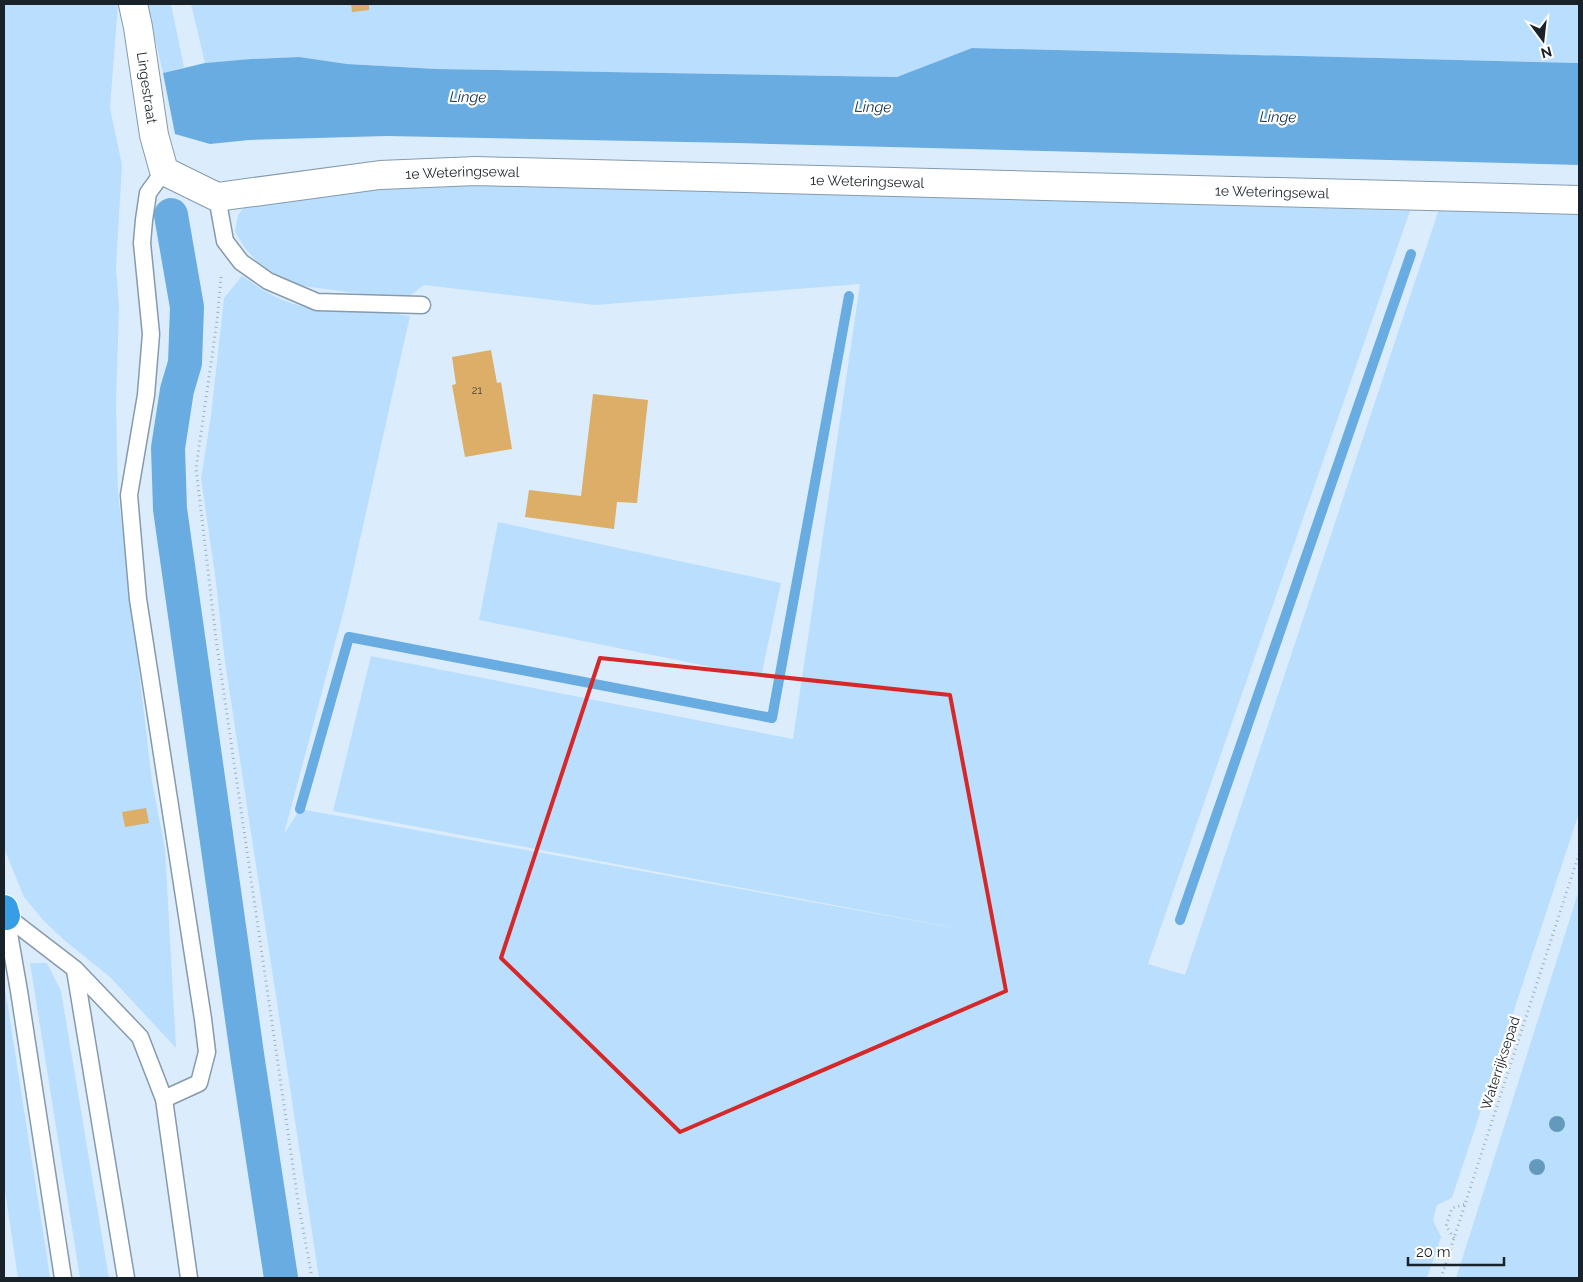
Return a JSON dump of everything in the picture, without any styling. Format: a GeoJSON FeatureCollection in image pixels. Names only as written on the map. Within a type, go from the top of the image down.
{"type":"FeatureCollection","features":[{"type":"Feature","properties":{"kind":"street","name":"Lingestraat"},"geometry":{"type":"LineString","coordinates":[[133,4],[154,135],[164,171]]}},
{"type":"Feature","properties":{"kind":"street"},"geometry":{"type":"LineString","coordinates":[[164,171],[216,197]]}},
{"type":"Feature","properties":{"kind":"street","name":"1e Weteringsewal"},"geometry":{"type":"LineString","coordinates":[[216,197],[380,175],[476,171],[1579,200]]}},
{"type":"Feature","properties":{"kind":"lane"},"geometry":{"type":"LineString","coordinates":[[164,171],[148,193],[144,220],[142,243],[151,334],[146,394],[129,495],[138,599],[207,1052],[199,1083],[164,1099]]}},
{"type":"Feature","properties":{"kind":"lane"},"geometry":{"type":"LineString","coordinates":[[216,197],[225,241],[242,262],[268,281],[317,302],[422,305]]}},
{"type":"Feature","properties":{"kind":"lane"},"geometry":{"type":"LineString","coordinates":[[5,913],[75,969],[140,1036],[164,1099],[188,1278]]}},
{"type":"Feature","properties":{"kind":"lane"},"geometry":{"type":"LineString","coordinates":[[5,913],[19,991],[63,1278]]}},
{"type":"Feature","properties":{"kind":"lane"},"geometry":{"type":"LineString","coordinates":[[75,969],[126,1278]]}},
{"type":"Feature","properties":{"kind":"path"},"geometry":{"type":"LineString","coordinates":[[225,241],[217,321],[196,468],[219,659],[296,1191],[312,1278]]}},
{"type":"Feature","properties":{"kind":"path","name":"Waterrijksepad"},"geometry":{"type":"LineString","coordinates":[[1441,1278],[1579,854]]}},
{"type":"Feature","properties":{"kind":"path"},"geometry":{"type":"LineString","coordinates":[[1454,1238],[1446,1226],[1452,1208],[1466,1204],[1462,1216]]}},
{"type":"Feature","properties":{"kind":"highlighted area"},"geometry":{"type":"Polygon","coordinates":[[[600,658],[950,695],[1006,991],[680,1132],[501,958],[600,658]]]}},
{"type":"Feature","properties":{"kind":"shaded area"},"geometry":{"type":"Polygon","coordinates":[[[4,4],[118,4],[110,108],[122,165],[116,268],[119,307],[116,404],[118,493],[152,781],[165,849],[176,1048],[110,977],[64,940],[43,920],[24,897],[4,848],[4,4]]]}},
{"type":"Feature","properties":{"kind":"shaded area"},"geometry":{"type":"Polygon","coordinates":[[[147,4],[171,4],[184,67],[163,73],[147,4]]]}},
{"type":"Feature","properties":{"kind":"shaded area"},"geometry":{"type":"Polygon","coordinates":[[[191,4],[1579,4],[1579,63],[972,48],[897,77],[436,69],[347,64],[299,57],[205,63],[191,4]]]}},
{"type":"Feature","properties":{"kind":"shaded area"},"geometry":{"type":"Polygon","coordinates":[[[397,184],[562,186],[1410,211],[1148,964],[1185,975],[1439,209],[1579,212],[1579,813],[1452,1198],[1437,1205],[1433,1220],[1441,1237],[1427,1278],[319,1278],[225,662],[215,574],[201,479],[211,416],[224,298],[242,276],[272,295],[300,306],[410,316],[346,602],[284,834],[300,809],[988,934],[333,811],[371,656],[793,739],[860,284],[595,305],[424,285],[411,295],[363,294],[303,286],[279,277],[259,264],[245,248],[235,232],[238,215],[249,201],[397,184]]]}},
{"type":"Feature","properties":{"kind":"shaded area"},"geometry":{"type":"Polygon","coordinates":[[[498,522],[781,583],[761,677],[479,620],[498,522]]]}},
{"type":"Feature","properties":{"kind":"shaded area"},"geometry":{"type":"Polygon","coordinates":[[[1579,890],[1579,1278],[1456,1278],[1472,1228],[1579,890]]]}},
{"type":"Feature","properties":{"kind":"shaded area"},"geometry":{"type":"Polygon","coordinates":[[[30,963],[47,963],[61,991],[109,1278],[80,1278],[30,963]]]}},
{"type":"Feature","properties":{"kind":"shaded area"},"geometry":{"type":"Polygon","coordinates":[[[4,982],[50,1278],[18,1278],[4,1184],[4,982]]]}},
{"type":"Feature","properties":{"kind":"water","name":"Linge"},"geometry":{"type":"Polygon","coordinates":[[[972,48],[1579,63],[1579,165],[737,143],[387,136],[249,140],[210,144],[175,134],[163,73],[205,63],[299,57],[347,64],[436,69],[897,77],[972,48]]]}},
{"type":"Feature","properties":{"kind":"building"},"geometry":{"type":"Polygon","coordinates":[[[351,4],[369,4],[369,10],[352,12],[351,4]]]}},
{"type":"Feature","properties":{"kind":"building"},"geometry":{"type":"Polygon","coordinates":[[[491,350],[497,383],[501,382],[512,449],[465,457],[452,385],[456,384],[452,357],[491,350]]]}},
{"type":"Feature","properties":{"kind":"building"},"geometry":{"type":"Polygon","coordinates":[[[593,394],[648,400],[637,503],[617,502],[614,529],[525,517],[529,490],[581,496],[593,394]]]}},
{"type":"Feature","properties":{"kind":"building"},"geometry":{"type":"Polygon","coordinates":[[[146,808],[149,823],[125,827],[122,812],[146,808]]]}},
{"type":"Feature","properties":{"kind":"waterway"},"geometry":{"type":"LineString","coordinates":[[171,215],[187,307],[185,363],[177,390],[168,448],[170,509],[248,1061],[281,1278]]}},
{"type":"Feature","properties":{"kind":"waterway"},"geometry":{"type":"LineString","coordinates":[[1180,920],[1411,254]]}},
{"type":"Feature","properties":{"kind":"waterway"},"geometry":{"type":"LineString","coordinates":[[300,809],[349,637],[772,718],[849,296]]}}]}
